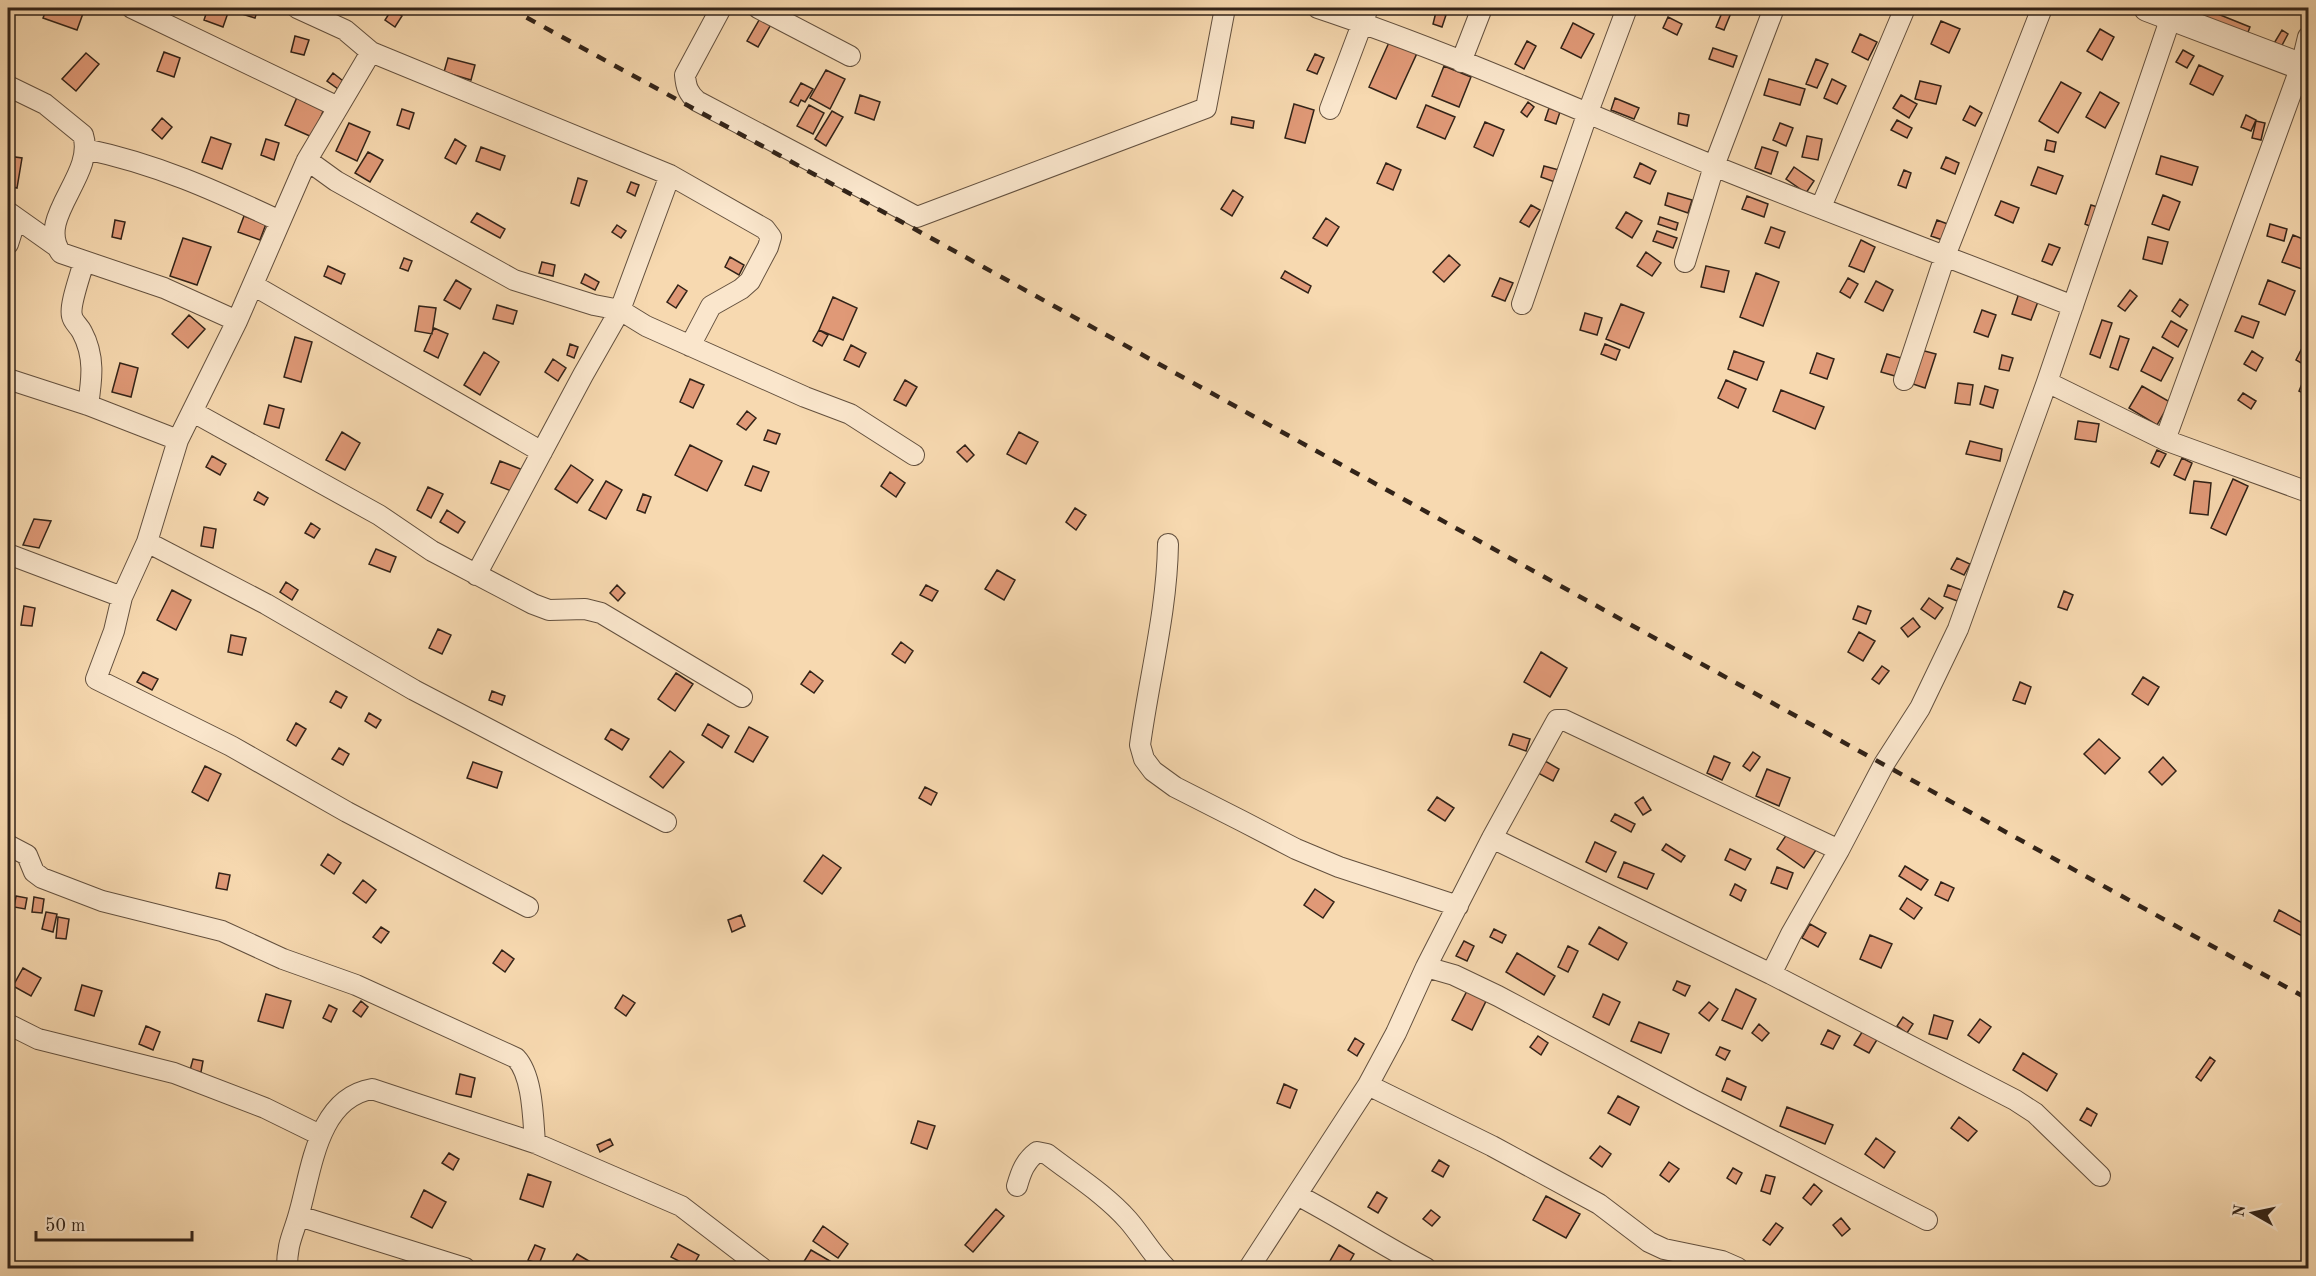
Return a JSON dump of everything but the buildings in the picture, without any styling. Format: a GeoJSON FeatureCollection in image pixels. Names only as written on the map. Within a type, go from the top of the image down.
{"type":"FeatureCollection","features":[{"type":"Feature","properties":{"kind":"street"},"geometry":{"type":"LineString","coordinates":[[132,8],[338,107]]}},
{"type":"Feature","properties":{"kind":"street"},"geometry":{"type":"LineString","coordinates":[[297,8],[345,30],[371,52],[670,175],[765,229],[771,237],[750,281],[741,289],[711,306],[690,346]]}},
{"type":"Feature","properties":{"kind":"street"},"geometry":{"type":"LineString","coordinates":[[721,8],[685,75],[690,95],[697,101],[917,217],[1206,108],[1225,8]]}},
{"type":"Feature","properties":{"kind":"street"},"geometry":{"type":"LineString","coordinates":[[758,8],[850,56]]}},
{"type":"Feature","properties":{"kind":"street"},"geometry":{"type":"LineString","coordinates":[[1318,8],[1366,15],[1461,62],[1588,112],[1714,166],[2073,306]]}},
{"type":"Feature","properties":{"kind":"street"},"geometry":{"type":"LineString","coordinates":[[1461,62],[1482,8]]}},
{"type":"Feature","properties":{"kind":"street"},"geometry":{"type":"LineString","coordinates":[[1522,304],[1588,112],[1627,8]]}},
{"type":"Feature","properties":{"kind":"street"},"geometry":{"type":"LineString","coordinates":[[1684,262],[1714,166],[1774,8]]}},
{"type":"Feature","properties":{"kind":"street"},"geometry":{"type":"LineString","coordinates":[[1821,207],[1905,8]]}},
{"type":"Feature","properties":{"kind":"street"},"geometry":{"type":"LineString","coordinates":[[1904,380],[1945,256],[2042,8]]}},
{"type":"Feature","properties":{"kind":"street"},"geometry":{"type":"LineString","coordinates":[[2147,8],[2172,12],[2305,67]]}},
{"type":"Feature","properties":{"kind":"street"},"geometry":{"type":"LineString","coordinates":[[1771,974],[1884,764],[1920,708],[1958,629],[2047,382],[2172,12]]}},
{"type":"Feature","properties":{"kind":"street"},"geometry":{"type":"LineString","coordinates":[[1330,110],[1366,15]]}},
{"type":"Feature","properties":{"kind":"street"},"geometry":{"type":"LineString","coordinates":[[2165,440],[2305,67],[2308,37]]}},
{"type":"Feature","properties":{"kind":"street"},"geometry":{"type":"LineString","coordinates":[[371,52],[307,160],[237,321],[178,440],[147,542],[122,597],[116,624],[96,679],[231,746],[347,812],[528,907]]}},
{"type":"Feature","properties":{"kind":"street"},"geometry":{"type":"LineString","coordinates":[[8,86],[45,104],[83,135],[85,149],[69,196],[55,223],[56,246]]}},
{"type":"Feature","properties":{"kind":"street"},"geometry":{"type":"LineString","coordinates":[[85,149],[150,165],[219,192],[280,221]]}},
{"type":"Feature","properties":{"kind":"street"},"geometry":{"type":"LineString","coordinates":[[307,160],[336,181],[514,280],[594,305],[620,310],[639,323],[806,397],[850,414],[914,455]]}},
{"type":"Feature","properties":{"kind":"street"},"geometry":{"type":"LineString","coordinates":[[476,575],[620,310],[670,175]]}},
{"type":"Feature","properties":{"kind":"street"},"geometry":{"type":"LineString","coordinates":[[8,243],[12,215],[56,246],[65,256],[164,288],[237,321]]}},
{"type":"Feature","properties":{"kind":"street"},"geometry":{"type":"LineString","coordinates":[[84,261],[71,310],[73,320],[82,331],[90,352],[92,381],[88,405]]}},
{"type":"Feature","properties":{"kind":"street"},"geometry":{"type":"LineString","coordinates":[[253,285],[542,452]]}},
{"type":"Feature","properties":{"kind":"street"},"geometry":{"type":"LineString","coordinates":[[8,379],[88,405],[178,440]]}},
{"type":"Feature","properties":{"kind":"street"},"geometry":{"type":"LineString","coordinates":[[2047,382],[2165,440],[2308,491]]}},
{"type":"Feature","properties":{"kind":"street"},"geometry":{"type":"LineString","coordinates":[[193,412],[379,515],[432,551],[476,575],[549,610],[585,609],[600,613],[742,697]]}},
{"type":"Feature","properties":{"kind":"street"},"geometry":{"type":"LineString","coordinates":[[147,542],[266,604],[414,690],[666,822]]}},
{"type":"Feature","properties":{"kind":"street"},"geometry":{"type":"LineString","coordinates":[[1168,544],[1163,608],[1140,745],[1144,759],[1153,771],[1175,787],[1296,849],[1339,867],[1458,906]]}},
{"type":"Feature","properties":{"kind":"street"},"geometry":{"type":"LineString","coordinates":[[8,554],[122,597]]}},
{"type":"Feature","properties":{"kind":"street"},"geometry":{"type":"LineString","coordinates":[[1249,1269],[1368,1085],[1492,838],[1557,720],[1564,720],[1839,850]]}},
{"type":"Feature","properties":{"kind":"street"},"geometry":{"type":"LineString","coordinates":[[1492,838],[1771,974],[2015,1100],[2034,1113],[2100,1176]]}},
{"type":"Feature","properties":{"kind":"street"},"geometry":{"type":"LineString","coordinates":[[8,845],[27,855],[34,872],[42,878],[102,901],[222,931],[284,959],[356,985],[516,1058],[522,1065],[526,1076],[535,1143]]}},
{"type":"Feature","properties":{"kind":"street"},"geometry":{"type":"LineString","coordinates":[[1426,967],[1454,975],[1498,996],[1928,1221]]}},
{"type":"Feature","properties":{"kind":"street"},"geometry":{"type":"LineString","coordinates":[[8,1024],[38,1039],[163,1070],[206,1084],[265,1108],[320,1135]]}},
{"type":"Feature","properties":{"kind":"street"},"geometry":{"type":"LineString","coordinates":[[1368,1085],[1492,1146],[1599,1204],[1649,1242],[1664,1249],[1722,1261],[1738,1269]]}},
{"type":"Feature","properties":{"kind":"street"},"geometry":{"type":"LineString","coordinates":[[287,1269],[288,1244],[299,1216],[320,1135],[345,1099],[372,1089],[535,1143],[681,1206],[762,1269]]}},
{"type":"Feature","properties":{"kind":"street"},"geometry":{"type":"LineString","coordinates":[[1017,1186],[1028,1159],[1037,1152],[1047,1154],[1116,1208],[1129,1221],[1149,1250],[1166,1269]]}},
{"type":"Feature","properties":{"kind":"street"},"geometry":{"type":"LineString","coordinates":[[1297,1195],[1346,1220],[1375,1241],[1426,1269]]}},
{"type":"Feature","properties":{"kind":"street"},"geometry":{"type":"LineString","coordinates":[[299,1216],[465,1269]]}},
{"type":"Feature","properties":{"kind":"railway"},"geometry":{"type":"LineString","coordinates":[[509,8],[911,227],[2308,999]]}}]}
